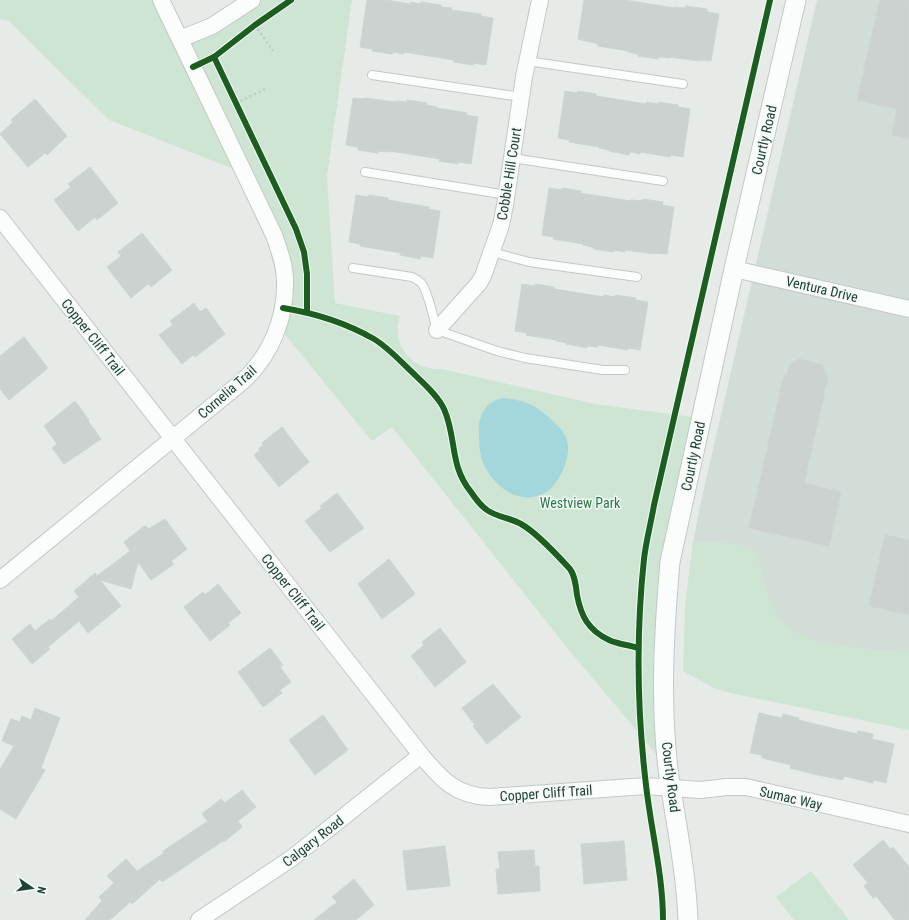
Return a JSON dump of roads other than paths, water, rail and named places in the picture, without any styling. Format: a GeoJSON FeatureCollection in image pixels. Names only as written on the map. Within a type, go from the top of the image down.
{"type":"FeatureCollection","features":[{"type":"Feature","properties":{"kind":"street","name":"Cornelia Trail"},"geometry":{"type":"LineString","coordinates":[[0,580],[243,381],[260,363],[268,350],[278,326],[282,308],[285,280],[281,257],[274,235],[161,0]]}},
{"type":"Feature","properties":{"kind":"street"},"geometry":{"type":"LineString","coordinates":[[180,39],[212,26],[252,0]]}},
{"type":"Feature","properties":{"kind":"street","name":"Cobble Hill Court"},"geometry":{"type":"LineString","coordinates":[[437,330],[479,283],[501,225],[527,61],[540,0]]}},
{"type":"Feature","properties":{"kind":"street","name":"Courtly Road"},"geometry":{"type":"LineString","coordinates":[[688,920],[684,872],[668,770],[664,716],[663,667],[670,562],[734,269],[796,0]]}},
{"type":"Feature","properties":{"kind":"street","name":"Copper Cliff Trail"},"geometry":{"type":"LineString","coordinates":[[0,218],[421,755],[447,783],[464,793],[476,796],[502,797],[646,786],[672,788]]}},
{"type":"Feature","properties":{"kind":"street","name":"Ventura Drive"},"geometry":{"type":"LineString","coordinates":[[734,269],[909,309]]}},
{"type":"Feature","properties":{"kind":"street","name":"Calgary Road"},"geometry":{"type":"LineString","coordinates":[[199,920],[292,858],[421,755]]}},
{"type":"Feature","properties":{"kind":"street","name":"Sumac Way"},"geometry":{"type":"LineString","coordinates":[[672,788],[700,790],[727,787],[746,788],[909,824]]}},
{"type":"Feature","properties":{"kind":"lane"},"geometry":{"type":"LineString","coordinates":[[527,61],[683,84]]}},
{"type":"Feature","properties":{"kind":"lane"},"geometry":{"type":"LineString","coordinates":[[372,74],[521,97]]}},
{"type":"Feature","properties":{"kind":"lane"},"geometry":{"type":"LineString","coordinates":[[512,158],[663,181]]}},
{"type":"Feature","properties":{"kind":"lane"},"geometry":{"type":"LineString","coordinates":[[365,172],[507,194]]}},
{"type":"Feature","properties":{"kind":"lane"},"geometry":{"type":"LineString","coordinates":[[492,252],[536,264],[637,278]]}},
{"type":"Feature","properties":{"kind":"lane"},"geometry":{"type":"LineString","coordinates":[[354,268],[412,277],[418,280],[422,283],[426,292],[437,330],[498,351],[524,358],[603,370],[625,370]]}},
{"type":"Feature","properties":{"kind":"water"},"geometry":{"type":"Polygon","coordinates":[[[502,398],[524,402],[537,408],[557,425],[566,437],[568,452],[563,470],[552,487],[542,495],[524,497],[508,492],[494,480],[484,464],[479,446],[480,420],[483,412],[490,403],[502,398]]]}},
{"type":"Feature","properties":{"kind":"park label","name":"Westview Park"},"geometry":{"type":"Point","coordinates":[580,503]}}]}
